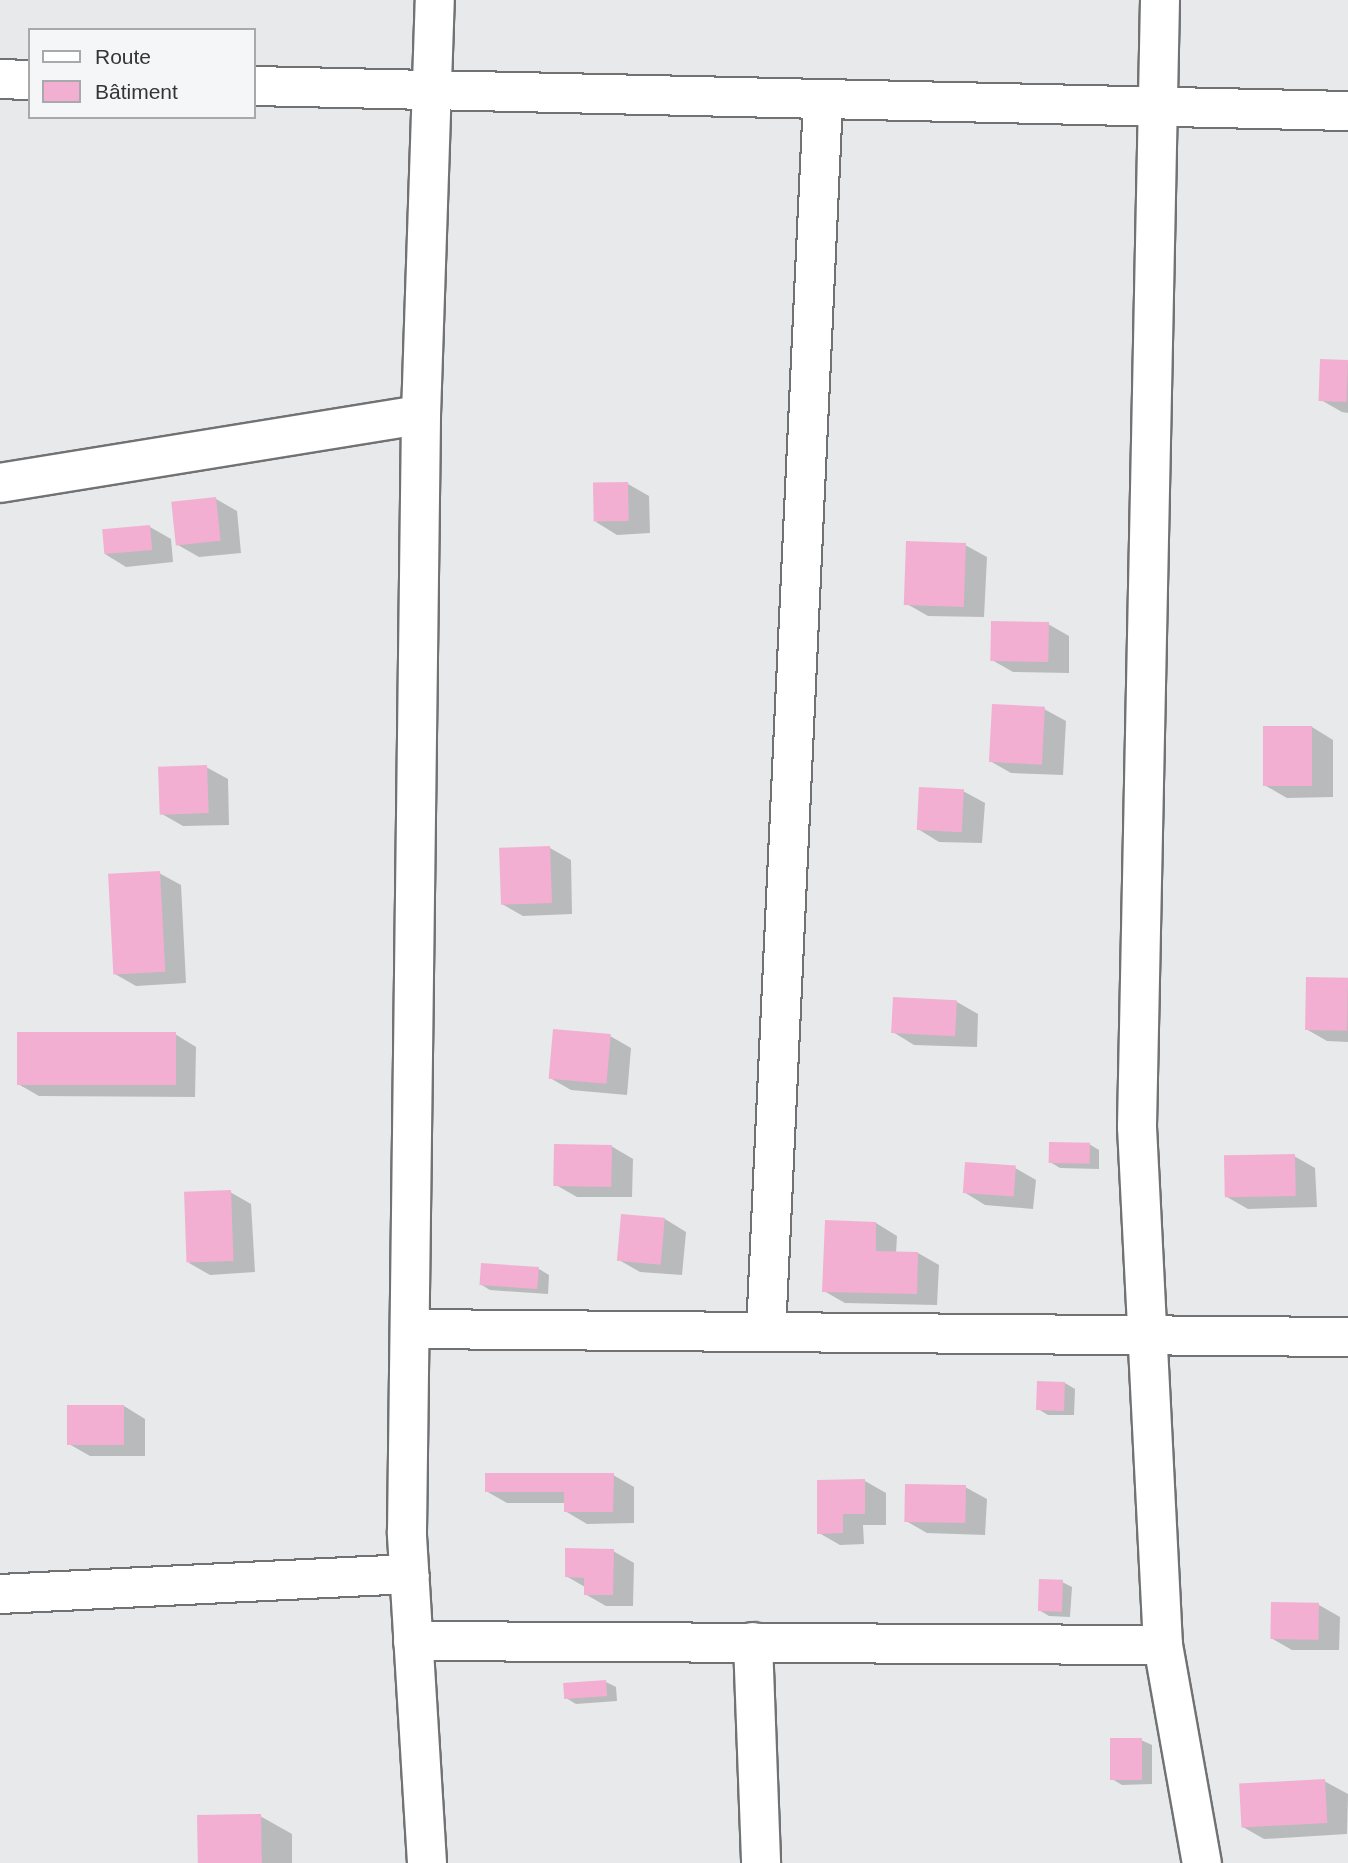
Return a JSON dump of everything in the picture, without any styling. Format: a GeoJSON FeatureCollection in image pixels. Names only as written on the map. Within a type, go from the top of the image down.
{"type":"FeatureCollection","features":[{"type":"Feature","properties":{"kind":"street"},"geometry":{"type":"LineString","coordinates":[[427,1863],[407,1532],[421,415],[435,0]]}},
{"type":"Feature","properties":{"kind":"street"},"geometry":{"type":"LineString","coordinates":[[1160,0],[1137,1127],[1163,1645],[1202,1863]]}},
{"type":"Feature","properties":{"kind":"street"},"geometry":{"type":"LineString","coordinates":[[0,79],[28,80]]}},
{"type":"Feature","properties":{"kind":"street"},"geometry":{"type":"LineString","coordinates":[[256,86],[1348,111]]}},
{"type":"Feature","properties":{"kind":"street"},"geometry":{"type":"LineString","coordinates":[[766,1332],[823,99]]}},
{"type":"Feature","properties":{"kind":"street"},"geometry":{"type":"LineString","coordinates":[[0,484],[421,415]]}},
{"type":"Feature","properties":{"kind":"street"},"geometry":{"type":"LineString","coordinates":[[411,1329],[1348,1337]]}},
{"type":"Feature","properties":{"kind":"street"},"geometry":{"type":"LineString","coordinates":[[0,1594],[410,1574]]}},
{"type":"Feature","properties":{"kind":"street"},"geometry":{"type":"LineString","coordinates":[[413,1640],[1163,1645]]}},
{"type":"Feature","properties":{"kind":"street"},"geometry":{"type":"LineString","coordinates":[[753,1642],[761,1863]]}},
{"type":"Feature","properties":{"kind":"building"},"geometry":{"type":"Polygon","coordinates":[[[1320,359],[1348,360],[1347,402],[1319,401],[1320,359]]]}},
{"type":"Feature","properties":{"kind":"building"},"geometry":{"type":"Polygon","coordinates":[[[628,482],[629,521],[594,522],[593,483],[628,482]]]}},
{"type":"Feature","properties":{"kind":"building"},"geometry":{"type":"Polygon","coordinates":[[[216,497],[221,541],[176,545],[171,502],[216,497]]]}},
{"type":"Feature","properties":{"kind":"building"},"geometry":{"type":"Polygon","coordinates":[[[150,525],[152,550],[104,554],[102,529],[150,525]]]}},
{"type":"Feature","properties":{"kind":"building"},"geometry":{"type":"Polygon","coordinates":[[[906,541],[966,543],[964,607],[904,605],[906,541]]]}},
{"type":"Feature","properties":{"kind":"building"},"geometry":{"type":"Polygon","coordinates":[[[991,621],[1049,622],[1048,662],[990,661],[991,621]]]}},
{"type":"Feature","properties":{"kind":"building"},"geometry":{"type":"Polygon","coordinates":[[[992,704],[1045,707],[1042,765],[989,762],[992,704]]]}},
{"type":"Feature","properties":{"kind":"building"},"geometry":{"type":"Polygon","coordinates":[[[1263,726],[1312,726],[1312,786],[1263,786],[1263,726]]]}},
{"type":"Feature","properties":{"kind":"building"},"geometry":{"type":"Polygon","coordinates":[[[207,765],[209,813],[160,815],[158,767],[207,765]]]}},
{"type":"Feature","properties":{"kind":"building"},"geometry":{"type":"Polygon","coordinates":[[[919,787],[964,789],[962,832],[917,830],[919,787]]]}},
{"type":"Feature","properties":{"kind":"building"},"geometry":{"type":"Polygon","coordinates":[[[550,846],[552,903],[501,905],[499,848],[550,846]]]}},
{"type":"Feature","properties":{"kind":"building"},"geometry":{"type":"Polygon","coordinates":[[[160,871],[165,972],[113,975],[108,874],[160,871]]]}},
{"type":"Feature","properties":{"kind":"building"},"geometry":{"type":"Polygon","coordinates":[[[1306,977],[1348,978],[1347,1031],[1305,1030],[1306,977]]]}},
{"type":"Feature","properties":{"kind":"building"},"geometry":{"type":"Polygon","coordinates":[[[893,997],[957,1000],[955,1036],[891,1033],[893,997]]]}},
{"type":"Feature","properties":{"kind":"building"},"geometry":{"type":"Polygon","coordinates":[[[553,1029],[611,1034],[606,1084],[549,1079],[553,1029]]]}},
{"type":"Feature","properties":{"kind":"building"},"geometry":{"type":"Polygon","coordinates":[[[17,1032],[176,1032],[176,1085],[17,1085],[17,1032]]]}},
{"type":"Feature","properties":{"kind":"building"},"geometry":{"type":"Polygon","coordinates":[[[1049,1142],[1090,1143],[1090,1164],[1049,1163],[1049,1142]]]}},
{"type":"Feature","properties":{"kind":"building"},"geometry":{"type":"Polygon","coordinates":[[[554,1144],[612,1145],[611,1187],[553,1186],[554,1144]]]}},
{"type":"Feature","properties":{"kind":"building"},"geometry":{"type":"Polygon","coordinates":[[[1295,1154],[1296,1196],[1225,1197],[1224,1155],[1295,1154]]]}},
{"type":"Feature","properties":{"kind":"building"},"geometry":{"type":"Polygon","coordinates":[[[965,1162],[1016,1166],[1014,1196],[963,1193],[965,1162]]]}},
{"type":"Feature","properties":{"kind":"building"},"geometry":{"type":"Polygon","coordinates":[[[231,1190],[233,1261],[187,1263],[184,1192],[231,1190]]]}},
{"type":"Feature","properties":{"kind":"building"},"geometry":{"type":"Polygon","coordinates":[[[621,1214],[665,1218],[661,1265],[617,1261],[621,1214]]]}},
{"type":"Feature","properties":{"kind":"building"},"geometry":{"type":"Polygon","coordinates":[[[825,1220],[876,1222],[876,1251],[918,1252],[917,1294],[822,1292],[825,1220]]]}},
{"type":"Feature","properties":{"kind":"building"},"geometry":{"type":"Polygon","coordinates":[[[481,1263],[539,1267],[537,1289],[479,1285],[481,1263]]]}},
{"type":"Feature","properties":{"kind":"building"},"geometry":{"type":"Polygon","coordinates":[[[1037,1381],[1065,1382],[1064,1411],[1036,1410],[1037,1381]]]}},
{"type":"Feature","properties":{"kind":"building"},"geometry":{"type":"Polygon","coordinates":[[[67,1405],[124,1405],[124,1445],[67,1445],[67,1405]]]}},
{"type":"Feature","properties":{"kind":"building"},"geometry":{"type":"Polygon","coordinates":[[[485,1473],[614,1473],[613,1512],[564,1512],[564,1492],[485,1492],[485,1473]]]}},
{"type":"Feature","properties":{"kind":"building"},"geometry":{"type":"Polygon","coordinates":[[[865,1479],[865,1514],[843,1514],[843,1533],[817,1534],[817,1480],[865,1479]]]}},
{"type":"Feature","properties":{"kind":"building"},"geometry":{"type":"Polygon","coordinates":[[[905,1484],[966,1485],[965,1523],[904,1522],[905,1484]]]}},
{"type":"Feature","properties":{"kind":"building"},"geometry":{"type":"Polygon","coordinates":[[[565,1548],[614,1549],[613,1595],[584,1595],[584,1578],[565,1577],[565,1548]]]}},
{"type":"Feature","properties":{"kind":"building"},"geometry":{"type":"Polygon","coordinates":[[[1039,1579],[1063,1580],[1062,1612],[1038,1611],[1039,1579]]]}},
{"type":"Feature","properties":{"kind":"building"},"geometry":{"type":"Polygon","coordinates":[[[1271,1602],[1319,1603],[1318,1640],[1270,1639],[1271,1602]]]}},
{"type":"Feature","properties":{"kind":"building"},"geometry":{"type":"Polygon","coordinates":[[[606,1680],[607,1696],[564,1699],[563,1683],[606,1680]]]}},
{"type":"Feature","properties":{"kind":"building"},"geometry":{"type":"Polygon","coordinates":[[[1110,1738],[1142,1738],[1142,1780],[1110,1780],[1110,1738]]]}},
{"type":"Feature","properties":{"kind":"building"},"geometry":{"type":"Polygon","coordinates":[[[1325,1779],[1327,1823],[1241,1827],[1239,1784],[1325,1779]]]}},
{"type":"Feature","properties":{"kind":"building"},"geometry":{"type":"Polygon","coordinates":[[[261,1814],[262,1863],[198,1863],[197,1815],[261,1814]]]}}]}
